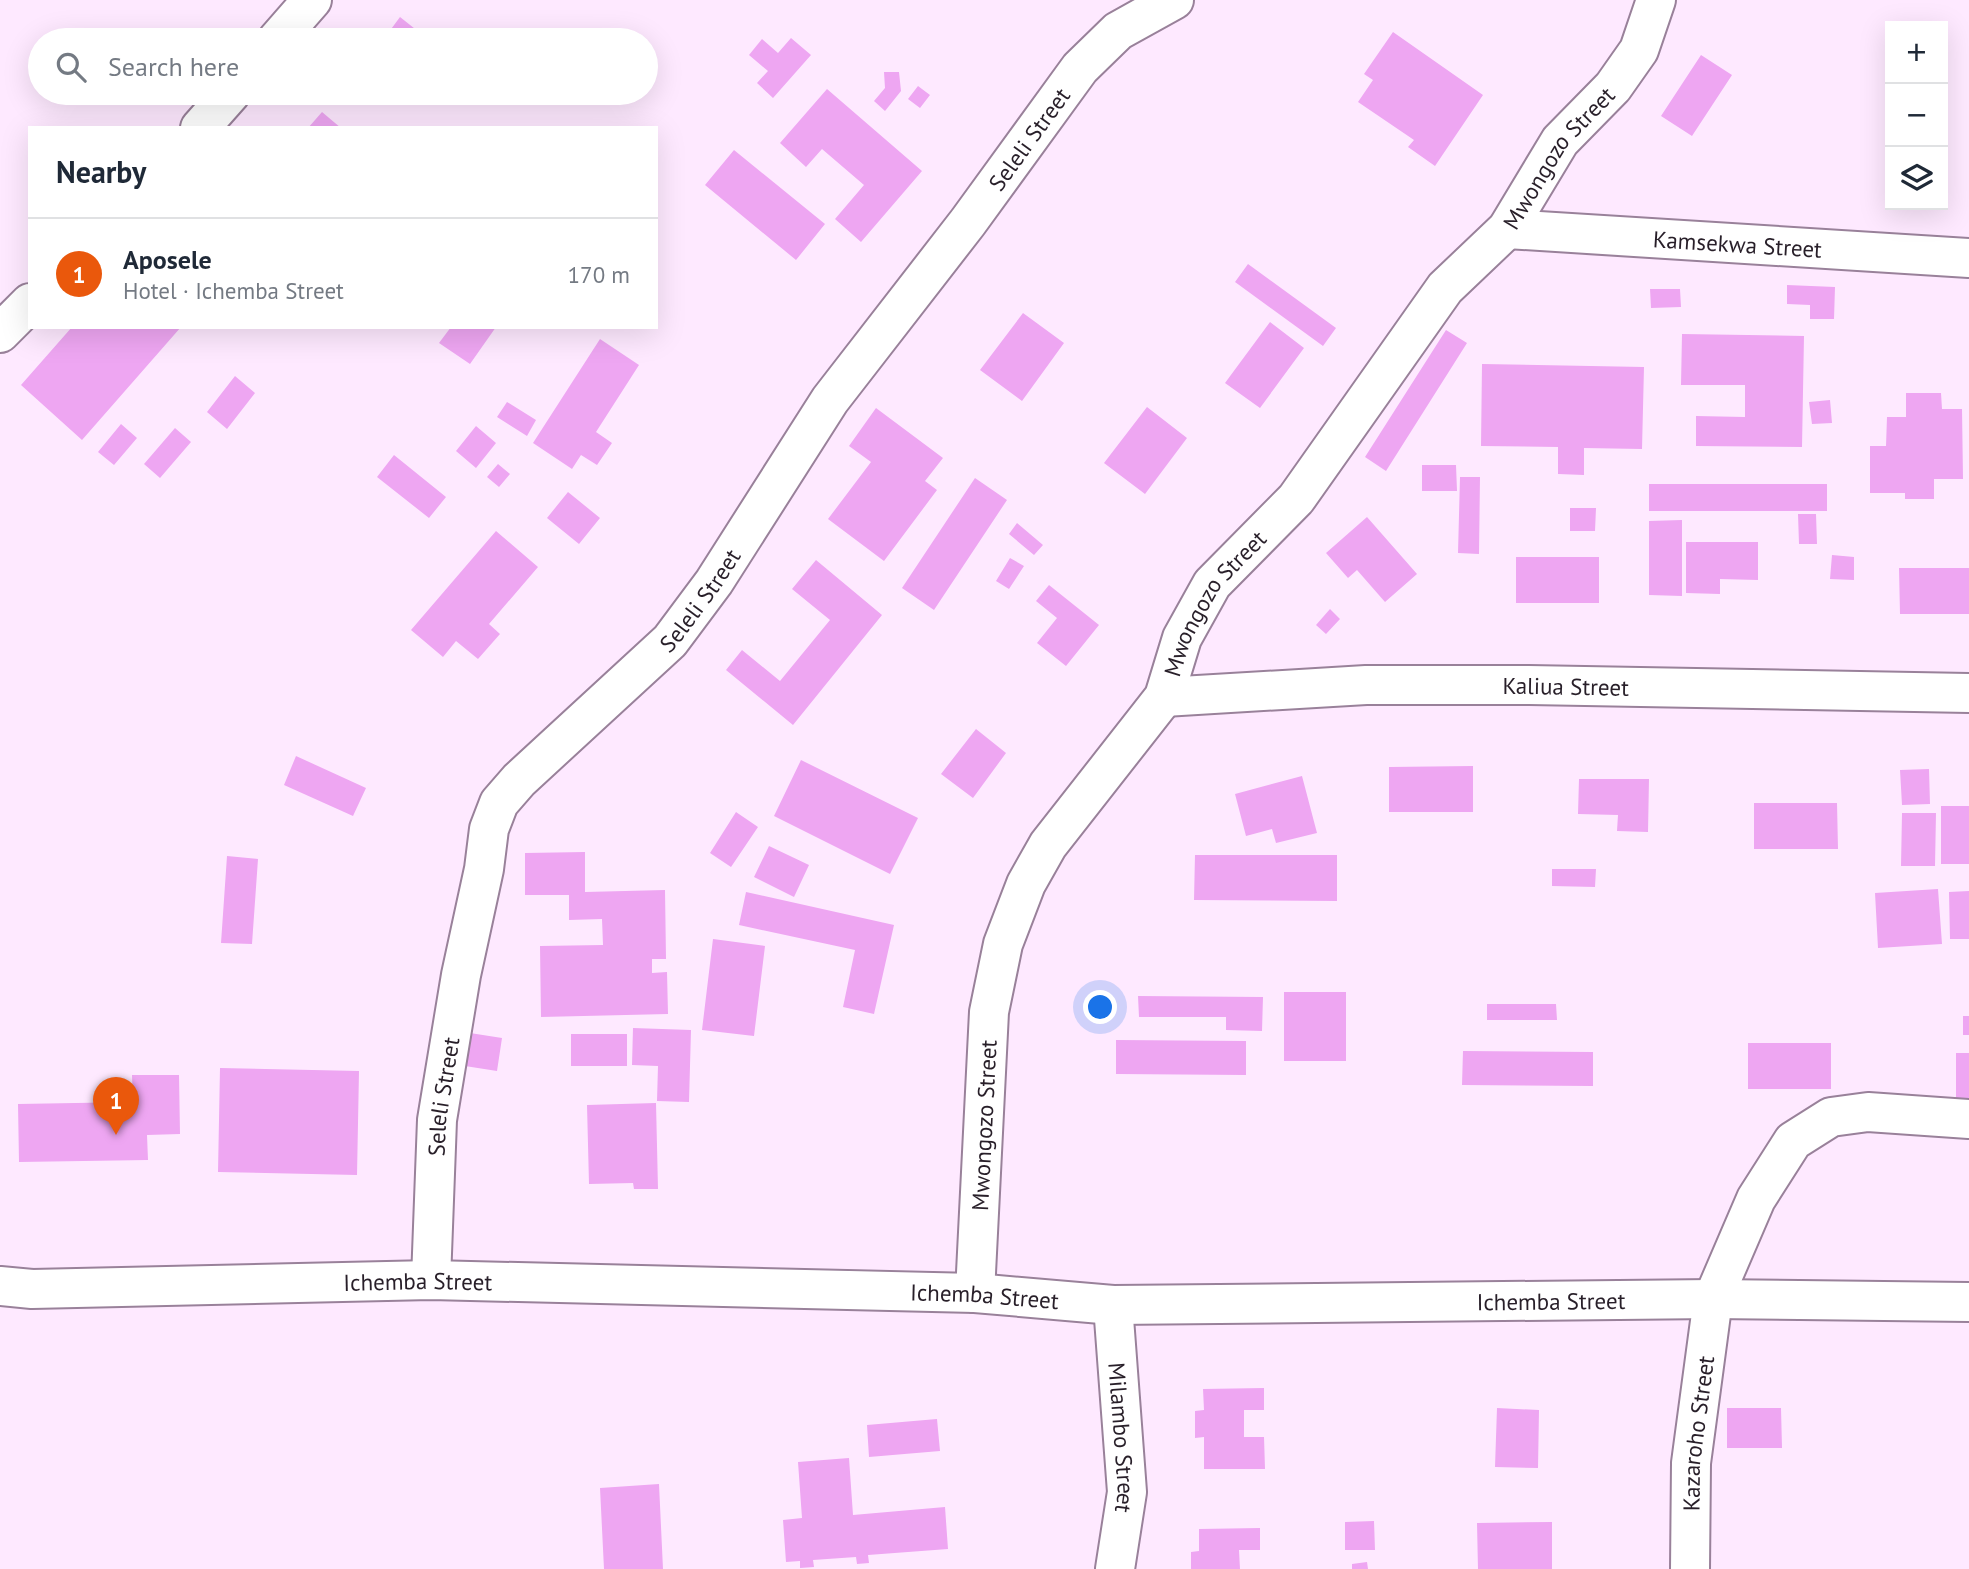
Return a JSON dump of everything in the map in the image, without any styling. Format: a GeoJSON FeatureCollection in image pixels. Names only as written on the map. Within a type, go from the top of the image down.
{"type":"FeatureCollection","features":[{"type":"Feature","properties":{"kind":"street"},"geometry":{"type":"LineString","coordinates":[[288,28],[312,0]]}},
{"type":"Feature","properties":{"kind":"street","name":"Seleli Street"},"geometry":{"type":"LineString","coordinates":[[431,1280],[437,1120],[461,975],[484,869],[489,829],[499,803],[519,780],[670,641],[714,582],[830,400],[968,222],[1080,68],[1118,31],[1174,0]]}},
{"type":"Feature","properties":{"kind":"street","name":"Mwongozo Street"},"geometry":{"type":"LineString","coordinates":[[975,1293],[989,1012],[1003,944],[1026,884],[1048,845],[1164,697],[1182,638],[1212,584],[1296,499],[1445,288],[1507,229],[1560,141],[1613,86],[1639,50],[1656,0]]}},
{"type":"Feature","properties":{"kind":"street"},"geometry":{"type":"LineString","coordinates":[[202,126],[220,105]]}},
{"type":"Feature","properties":{"kind":"street","name":"Kamsekwa Street"},"geometry":{"type":"LineString","coordinates":[[1507,229],[1969,258]]}},
{"type":"Feature","properties":{"kind":"street"},"geometry":{"type":"LineString","coordinates":[[0,333],[28,305]]}},
{"type":"Feature","properties":{"kind":"street","name":"Kaliua Street"},"geometry":{"type":"LineString","coordinates":[[1164,697],[1380,685],[1969,693]]}},
{"type":"Feature","properties":{"kind":"street","name":"Kazaroho Street"},"geometry":{"type":"LineString","coordinates":[[1690,1569],[1691,1463],[1713,1298],[1756,1199],[1793,1141],[1831,1116],[1868,1112],[1969,1119]]}},
{"type":"Feature","properties":{"kind":"street","name":"Ichemba Street"},"geometry":{"type":"LineString","coordinates":[[0,1286],[32,1289],[431,1280],[975,1293],[1113,1305],[1713,1298],[1969,1302]]}},
{"type":"Feature","properties":{"kind":"street","name":"Milambo Street"},"geometry":{"type":"LineString","coordinates":[[1113,1305],[1126,1492],[1115,1569]]}},
{"type":"Feature","properties":{"kind":"building"},"geometry":{"type":"Polygon","coordinates":[[[400,17],[414,28],[392,28],[400,17]]]}},
{"type":"Feature","properties":{"kind":"building"},"geometry":{"type":"Polygon","coordinates":[[[1393,32],[1483,95],[1435,166],[1408,147],[1414,140],[1358,102],[1373,80],[1364,74],[1393,32]]]}},
{"type":"Feature","properties":{"kind":"building"},"geometry":{"type":"Polygon","coordinates":[[[791,38],[811,55],[773,98],[757,83],[768,71],[749,55],[762,39],[778,53],[791,38]]]}},
{"type":"Feature","properties":{"kind":"building"},"geometry":{"type":"Polygon","coordinates":[[[1701,55],[1732,75],[1692,136],[1661,116],[1701,55]]]}},
{"type":"Feature","properties":{"kind":"building"},"geometry":{"type":"Polygon","coordinates":[[[884,72],[899,72],[901,91],[885,111],[874,101],[885,88],[884,72]]]}},
{"type":"Feature","properties":{"kind":"building"},"geometry":{"type":"Polygon","coordinates":[[[918,86],[930,95],[920,108],[908,99],[918,86]]]}},
{"type":"Feature","properties":{"kind":"building"},"geometry":{"type":"Polygon","coordinates":[[[827,89],[922,171],[861,242],[835,219],[864,185],[822,149],[806,167],[780,143],[827,89]]]}},
{"type":"Feature","properties":{"kind":"building"},"geometry":{"type":"Polygon","coordinates":[[[322,112],[339,126],[310,126],[322,112]]]}},
{"type":"Feature","properties":{"kind":"building"},"geometry":{"type":"Polygon","coordinates":[[[734,150],[825,224],[796,260],[705,185],[734,150]]]}},
{"type":"Feature","properties":{"kind":"building"},"geometry":{"type":"Polygon","coordinates":[[[1248,264],[1336,328],[1323,346],[1235,282],[1248,264]]]}},
{"type":"Feature","properties":{"kind":"building"},"geometry":{"type":"Polygon","coordinates":[[[1787,285],[1835,287],[1834,319],[1810,319],[1810,305],[1787,304],[1787,285]]]}},
{"type":"Feature","properties":{"kind":"building"},"geometry":{"type":"Polygon","coordinates":[[[1650,289],[1680,289],[1681,307],[1651,308],[1650,289]]]}},
{"type":"Feature","properties":{"kind":"building"},"geometry":{"type":"Polygon","coordinates":[[[1023,313],[1064,343],[1022,401],[980,370],[1023,313]]]}},
{"type":"Feature","properties":{"kind":"building"},"geometry":{"type":"Polygon","coordinates":[[[1270,322],[1304,348],[1260,408],[1225,383],[1270,322]]]}},
{"type":"Feature","properties":{"kind":"building"},"geometry":{"type":"Polygon","coordinates":[[[70,329],[179,329],[82,440],[21,385],[70,329]]]}},
{"type":"Feature","properties":{"kind":"building"},"geometry":{"type":"Polygon","coordinates":[[[450,329],[495,329],[470,364],[439,343],[450,329]]]}},
{"type":"Feature","properties":{"kind":"building"},"geometry":{"type":"Polygon","coordinates":[[[1446,330],[1467,343],[1386,471],[1365,457],[1446,330]]]}},
{"type":"Feature","properties":{"kind":"building"},"geometry":{"type":"Polygon","coordinates":[[[1682,334],[1804,336],[1802,447],[1696,446],[1696,416],[1745,417],[1745,385],[1681,385],[1682,334]]]}},
{"type":"Feature","properties":{"kind":"building"},"geometry":{"type":"Polygon","coordinates":[[[600,339],[639,365],[596,432],[612,443],[597,465],[581,455],[572,469],[533,443],[600,339]]]}},
{"type":"Feature","properties":{"kind":"building"},"geometry":{"type":"Polygon","coordinates":[[[1482,364],[1644,367],[1642,449],[1584,448],[1584,475],[1558,474],[1558,447],[1481,446],[1482,364]]]}},
{"type":"Feature","properties":{"kind":"building"},"geometry":{"type":"Polygon","coordinates":[[[235,376],[255,393],[227,429],[207,412],[235,376]]]}},
{"type":"Feature","properties":{"kind":"building"},"geometry":{"type":"Polygon","coordinates":[[[1906,393],[1941,393],[1942,409],[1962,409],[1963,479],[1934,479],[1934,499],[1905,499],[1905,493],[1870,493],[1870,446],[1886,446],[1887,417],[1906,417],[1906,393]]]}},
{"type":"Feature","properties":{"kind":"building"},"geometry":{"type":"Polygon","coordinates":[[[1830,400],[1832,423],[1812,424],[1809,402],[1830,400]]]}},
{"type":"Feature","properties":{"kind":"building"},"geometry":{"type":"Polygon","coordinates":[[[507,402],[536,420],[527,436],[497,417],[507,402]]]}},
{"type":"Feature","properties":{"kind":"building"},"geometry":{"type":"Polygon","coordinates":[[[1147,407],[1187,438],[1145,494],[1104,463],[1147,407]]]}},
{"type":"Feature","properties":{"kind":"building"},"geometry":{"type":"Polygon","coordinates":[[[876,408],[943,458],[925,481],[937,490],[884,561],[828,519],[871,462],[849,446],[876,408]]]}},
{"type":"Feature","properties":{"kind":"building"},"geometry":{"type":"Polygon","coordinates":[[[121,424],[137,438],[114,465],[98,452],[121,424]]]}},
{"type":"Feature","properties":{"kind":"building"},"geometry":{"type":"Polygon","coordinates":[[[476,426],[496,443],[476,468],[456,451],[476,426]]]}},
{"type":"Feature","properties":{"kind":"building"},"geometry":{"type":"Polygon","coordinates":[[[175,428],[191,442],[160,478],[144,464],[175,428]]]}},
{"type":"Feature","properties":{"kind":"building"},"geometry":{"type":"Polygon","coordinates":[[[394,455],[446,497],[429,518],[377,477],[394,455]]]}},
{"type":"Feature","properties":{"kind":"building"},"geometry":{"type":"Polygon","coordinates":[[[498,464],[510,474],[499,487],[487,477],[498,464]]]}},
{"type":"Feature","properties":{"kind":"building"},"geometry":{"type":"Polygon","coordinates":[[[1422,465],[1456,465],[1457,491],[1422,491],[1422,465]]]}},
{"type":"Feature","properties":{"kind":"building"},"geometry":{"type":"Polygon","coordinates":[[[1460,477],[1480,477],[1479,554],[1458,553],[1460,477]]]}},
{"type":"Feature","properties":{"kind":"building"},"geometry":{"type":"Polygon","coordinates":[[[975,478],[1007,500],[934,610],[902,588],[975,478]]]}},
{"type":"Feature","properties":{"kind":"building"},"geometry":{"type":"Polygon","coordinates":[[[1649,484],[1827,484],[1827,511],[1649,511],[1649,484]]]}},
{"type":"Feature","properties":{"kind":"building"},"geometry":{"type":"Polygon","coordinates":[[[568,492],[600,518],[579,544],[547,518],[568,492]]]}},
{"type":"Feature","properties":{"kind":"building"},"geometry":{"type":"Polygon","coordinates":[[[1570,508],[1596,508],[1595,531],[1570,531],[1570,508]]]}},
{"type":"Feature","properties":{"kind":"building"},"geometry":{"type":"Polygon","coordinates":[[[1798,514],[1816,514],[1817,544],[1799,544],[1798,514]]]}},
{"type":"Feature","properties":{"kind":"building"},"geometry":{"type":"Polygon","coordinates":[[[1367,517],[1417,574],[1385,602],[1357,570],[1348,578],[1326,553],[1367,517]]]}},
{"type":"Feature","properties":{"kind":"building"},"geometry":{"type":"Polygon","coordinates":[[[1682,520],[1682,596],[1649,595],[1649,521],[1682,520]]]}},
{"type":"Feature","properties":{"kind":"building"},"geometry":{"type":"Polygon","coordinates":[[[1017,523],[1043,545],[1034,555],[1009,534],[1017,523]]]}},
{"type":"Feature","properties":{"kind":"building"},"geometry":{"type":"Polygon","coordinates":[[[496,531],[538,567],[489,624],[500,634],[478,659],[456,641],[443,657],[411,630],[496,531]]]}},
{"type":"Feature","properties":{"kind":"building"},"geometry":{"type":"Polygon","coordinates":[[[1686,542],[1758,542],[1758,580],[1720,579],[1720,594],[1686,593],[1686,542]]]}},
{"type":"Feature","properties":{"kind":"building"},"geometry":{"type":"Polygon","coordinates":[[[1832,555],[1854,557],[1854,580],[1830,579],[1832,555]]]}},
{"type":"Feature","properties":{"kind":"building"},"geometry":{"type":"Polygon","coordinates":[[[1516,557],[1599,557],[1599,603],[1516,603],[1516,557]]]}},
{"type":"Feature","properties":{"kind":"building"},"geometry":{"type":"Polygon","coordinates":[[[1010,558],[1024,566],[1009,589],[996,581],[1010,558]]]}},
{"type":"Feature","properties":{"kind":"building"},"geometry":{"type":"Polygon","coordinates":[[[816,560],[882,615],[793,725],[726,670],[742,650],[780,681],[830,620],[792,589],[816,560]]]}},
{"type":"Feature","properties":{"kind":"building"},"geometry":{"type":"Polygon","coordinates":[[[1899,568],[1969,568],[1969,614],[1900,614],[1899,568]]]}},
{"type":"Feature","properties":{"kind":"building"},"geometry":{"type":"Polygon","coordinates":[[[1049,585],[1099,625],[1066,666],[1037,643],[1057,618],[1036,601],[1049,585]]]}},
{"type":"Feature","properties":{"kind":"building"},"geometry":{"type":"Polygon","coordinates":[[[1330,609],[1340,619],[1326,634],[1316,625],[1330,609]]]}},
{"type":"Feature","properties":{"kind":"building"},"geometry":{"type":"Polygon","coordinates":[[[976,729],[1006,753],[973,798],[941,774],[976,729]]]}},
{"type":"Feature","properties":{"kind":"building"},"geometry":{"type":"Polygon","coordinates":[[[296,756],[366,788],[353,816],[284,785],[296,756]]]}},
{"type":"Feature","properties":{"kind":"building"},"geometry":{"type":"Polygon","coordinates":[[[801,760],[918,818],[890,874],[774,816],[801,760]]]}},
{"type":"Feature","properties":{"kind":"building"},"geometry":{"type":"Polygon","coordinates":[[[1473,766],[1473,812],[1389,812],[1389,767],[1473,766]]]}},
{"type":"Feature","properties":{"kind":"building"},"geometry":{"type":"Polygon","coordinates":[[[1929,769],[1930,804],[1902,805],[1900,770],[1929,769]]]}},
{"type":"Feature","properties":{"kind":"building"},"geometry":{"type":"Polygon","coordinates":[[[1302,776],[1317,833],[1276,843],[1272,829],[1246,836],[1235,794],[1302,776]]]}},
{"type":"Feature","properties":{"kind":"building"},"geometry":{"type":"Polygon","coordinates":[[[1579,779],[1649,779],[1648,832],[1617,831],[1618,815],[1578,814],[1579,779]]]}},
{"type":"Feature","properties":{"kind":"building"},"geometry":{"type":"Polygon","coordinates":[[[1754,803],[1837,803],[1838,849],[1754,849],[1754,803]]]}},
{"type":"Feature","properties":{"kind":"building"},"geometry":{"type":"Polygon","coordinates":[[[1941,806],[1969,806],[1969,864],[1941,864],[1941,806]]]}},
{"type":"Feature","properties":{"kind":"building"},"geometry":{"type":"Polygon","coordinates":[[[736,812],[758,827],[731,867],[710,853],[736,812]]]}},
{"type":"Feature","properties":{"kind":"building"},"geometry":{"type":"Polygon","coordinates":[[[1902,813],[1936,813],[1935,866],[1901,866],[1902,813]]]}},
{"type":"Feature","properties":{"kind":"building"},"geometry":{"type":"Polygon","coordinates":[[[769,846],[809,865],[794,897],[754,877],[769,846]]]}},
{"type":"Feature","properties":{"kind":"building"},"geometry":{"type":"Polygon","coordinates":[[[585,852],[585,892],[665,890],[666,959],[652,959],[652,973],[667,972],[668,1014],[541,1017],[540,946],[603,945],[602,919],[569,920],[569,895],[525,895],[525,853],[585,852]]]}},
{"type":"Feature","properties":{"kind":"building"},"geometry":{"type":"Polygon","coordinates":[[[1195,855],[1337,855],[1337,901],[1194,900],[1195,855]]]}},
{"type":"Feature","properties":{"kind":"building"},"geometry":{"type":"Polygon","coordinates":[[[227,856],[258,859],[252,944],[221,943],[227,856]]]}},
{"type":"Feature","properties":{"kind":"building"},"geometry":{"type":"Polygon","coordinates":[[[1552,869],[1596,869],[1595,887],[1552,886],[1552,869]]]}},
{"type":"Feature","properties":{"kind":"building"},"geometry":{"type":"Polygon","coordinates":[[[1938,889],[1942,944],[1878,948],[1875,893],[1938,889]]]}},
{"type":"Feature","properties":{"kind":"building"},"geometry":{"type":"Polygon","coordinates":[[[1969,891],[1969,939],[1950,939],[1949,892],[1969,891]]]}},
{"type":"Feature","properties":{"kind":"building"},"geometry":{"type":"Polygon","coordinates":[[[746,892],[894,925],[874,1014],[843,1007],[855,950],[739,925],[746,892]]]}},
{"type":"Feature","properties":{"kind":"building"},"geometry":{"type":"Polygon","coordinates":[[[713,939],[765,946],[754,1036],[702,1030],[713,939]]]}},
{"type":"Feature","properties":{"kind":"building"},"geometry":{"type":"Polygon","coordinates":[[[1284,992],[1346,992],[1346,1061],[1284,1061],[1284,992]]]}},
{"type":"Feature","properties":{"kind":"building"},"geometry":{"type":"Polygon","coordinates":[[[1138,996],[1263,997],[1262,1031],[1226,1030],[1226,1017],[1139,1017],[1138,996]]]}},
{"type":"Feature","properties":{"kind":"building"},"geometry":{"type":"Polygon","coordinates":[[[1487,1004],[1556,1004],[1557,1020],[1487,1020],[1487,1004]]]}},
{"type":"Feature","properties":{"kind":"building"},"geometry":{"type":"Polygon","coordinates":[[[1963,1016],[1969,1016],[1969,1035],[1963,1035],[1963,1016]]]}},
{"type":"Feature","properties":{"kind":"building"},"geometry":{"type":"Polygon","coordinates":[[[633,1028],[691,1030],[689,1102],[657,1101],[658,1066],[632,1065],[633,1028]]]}},
{"type":"Feature","properties":{"kind":"building"},"geometry":{"type":"Polygon","coordinates":[[[470,1033],[502,1038],[497,1071],[465,1066],[470,1033]]]}},
{"type":"Feature","properties":{"kind":"building"},"geometry":{"type":"Polygon","coordinates":[[[571,1034],[627,1034],[627,1066],[571,1066],[571,1034]]]}},
{"type":"Feature","properties":{"kind":"building"},"geometry":{"type":"Polygon","coordinates":[[[1116,1040],[1246,1041],[1246,1075],[1116,1074],[1116,1040]]]}},
{"type":"Feature","properties":{"kind":"building"},"geometry":{"type":"Polygon","coordinates":[[[1748,1043],[1831,1043],[1831,1089],[1748,1089],[1748,1043]]]}},
{"type":"Feature","properties":{"kind":"building"},"geometry":{"type":"Polygon","coordinates":[[[1463,1051],[1593,1052],[1593,1086],[1462,1085],[1463,1051]]]}},
{"type":"Feature","properties":{"kind":"building"},"geometry":{"type":"Polygon","coordinates":[[[1956,1053],[1969,1053],[1969,1098],[1956,1098],[1956,1053]]]}},
{"type":"Feature","properties":{"kind":"building"},"geometry":{"type":"Polygon","coordinates":[[[220,1068],[359,1071],[357,1175],[218,1172],[220,1068]]]}},
{"type":"Feature","properties":{"kind":"building"},"geometry":{"type":"Polygon","coordinates":[[[132,1075],[179,1075],[180,1134],[147,1135],[148,1160],[19,1162],[18,1104],[133,1102],[132,1075]]]}},
{"type":"Feature","properties":{"kind":"building"},"geometry":{"type":"Polygon","coordinates":[[[656,1103],[658,1189],[634,1189],[633,1183],[589,1184],[587,1105],[656,1103]]]}},
{"type":"Feature","properties":{"kind":"building"},"geometry":{"type":"Polygon","coordinates":[[[1264,1388],[1264,1410],[1244,1410],[1244,1437],[1264,1437],[1265,1469],[1204,1469],[1204,1437],[1195,1438],[1195,1411],[1204,1410],[1203,1389],[1264,1388]]]}},
{"type":"Feature","properties":{"kind":"building"},"geometry":{"type":"Polygon","coordinates":[[[1497,1408],[1539,1410],[1538,1468],[1495,1467],[1497,1408]]]}},
{"type":"Feature","properties":{"kind":"building"},"geometry":{"type":"Polygon","coordinates":[[[1727,1408],[1781,1408],[1782,1448],[1727,1448],[1727,1408]]]}},
{"type":"Feature","properties":{"kind":"building"},"geometry":{"type":"Polygon","coordinates":[[[937,1419],[940,1451],[869,1457],[867,1425],[937,1419]]]}},
{"type":"Feature","properties":{"kind":"building"},"geometry":{"type":"Polygon","coordinates":[[[849,1458],[853,1515],[945,1507],[948,1549],[868,1555],[869,1563],[857,1564],[856,1557],[813,1560],[814,1567],[800,1568],[800,1561],[786,1562],[783,1520],[802,1518],[798,1462],[849,1458]]]}},
{"type":"Feature","properties":{"kind":"building"},"geometry":{"type":"Polygon","coordinates":[[[659,1484],[663,1569],[604,1569],[600,1488],[659,1484]]]}},
{"type":"Feature","properties":{"kind":"building"},"geometry":{"type":"Polygon","coordinates":[[[1374,1521],[1375,1550],[1345,1550],[1345,1522],[1374,1521]]]}},
{"type":"Feature","properties":{"kind":"building"},"geometry":{"type":"Polygon","coordinates":[[[1552,1522],[1552,1569],[1478,1569],[1477,1523],[1552,1522]]]}},
{"type":"Feature","properties":{"kind":"building"},"geometry":{"type":"Polygon","coordinates":[[[1260,1528],[1260,1550],[1239,1550],[1240,1569],[1191,1569],[1191,1552],[1199,1551],[1199,1529],[1260,1528]]]}},
{"type":"Feature","properties":{"kind":"building"},"geometry":{"type":"Polygon","coordinates":[[[1367,1562],[1368,1569],[1352,1569],[1352,1564],[1367,1562]]]}},
{"type":"Feature","properties":{"kind":"place","name":"Aposele"},"geometry":{"type":"Point","coordinates":[116,1135]}}]}
